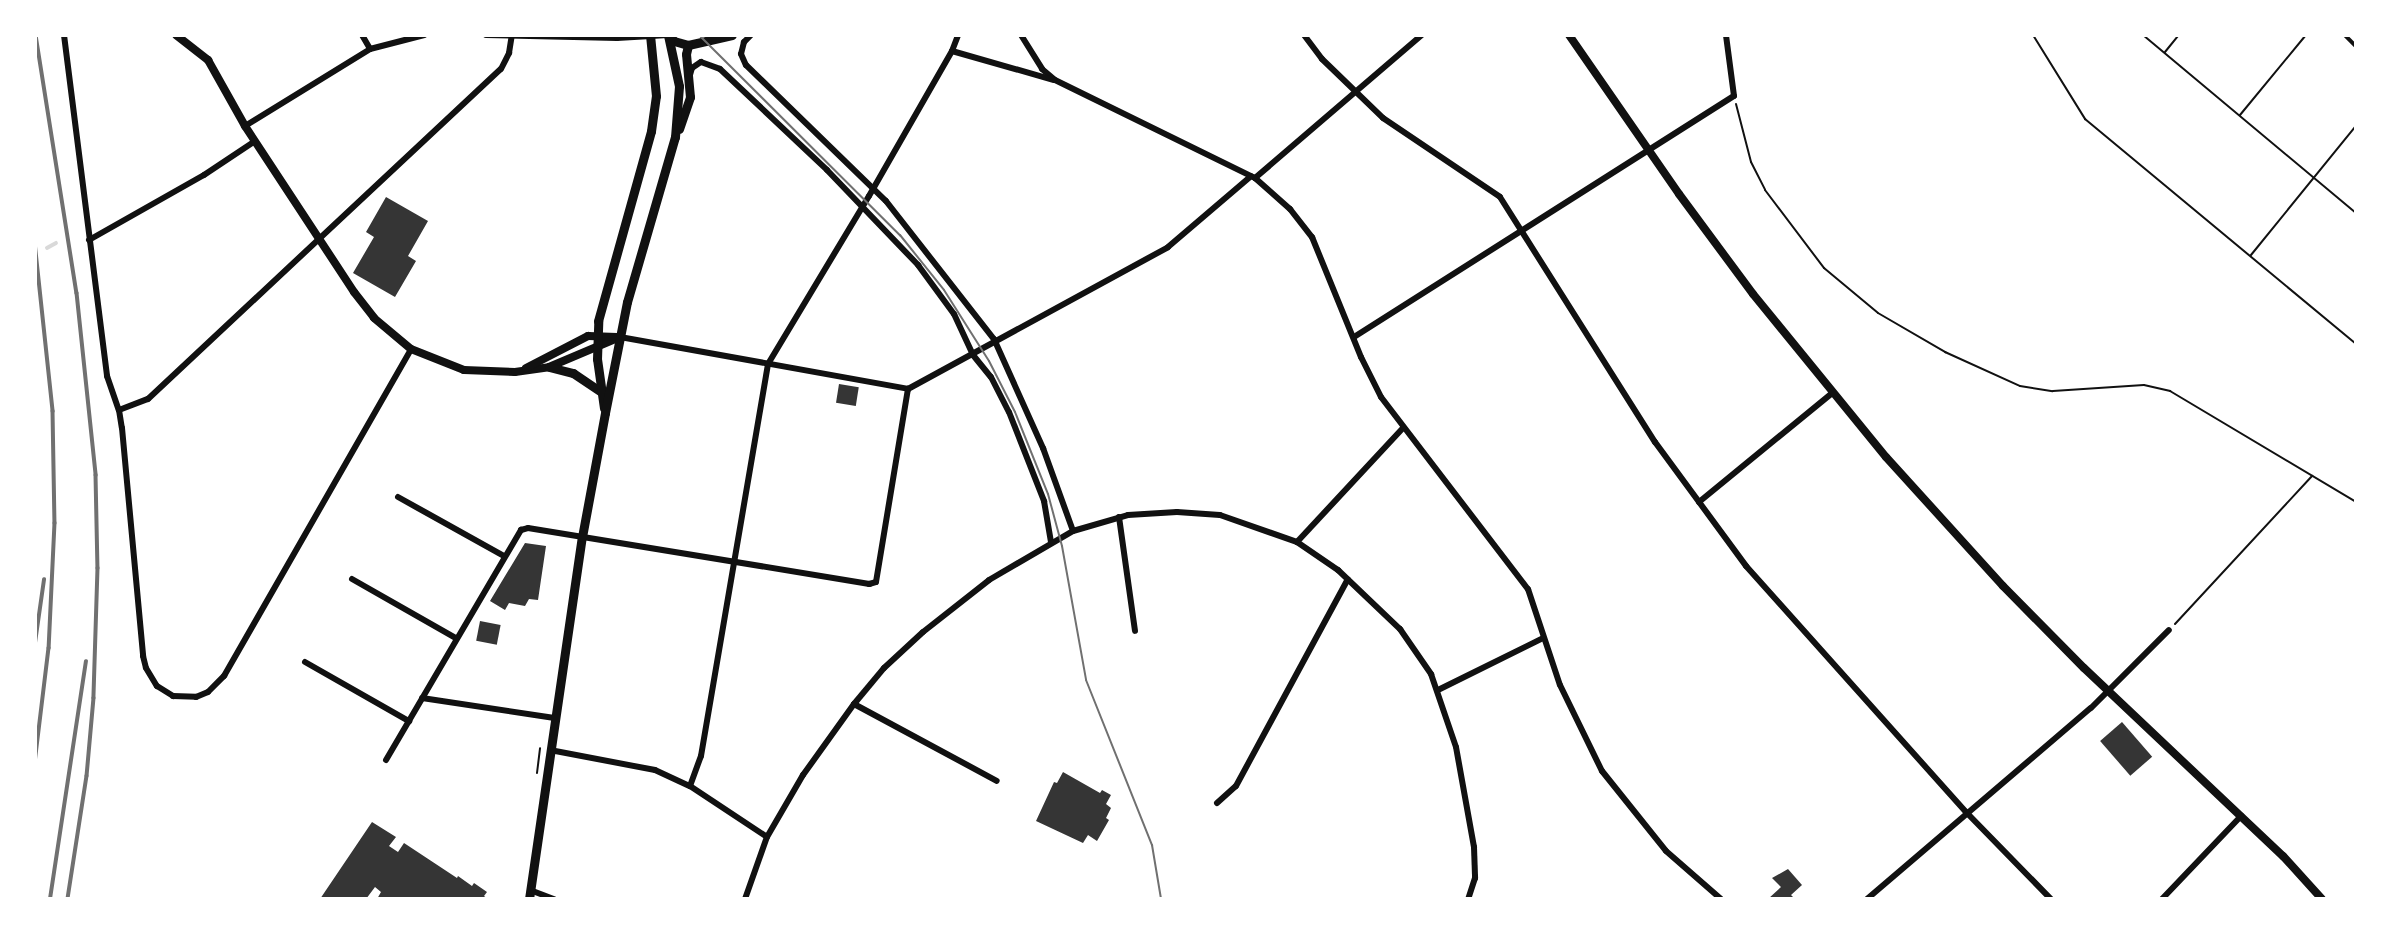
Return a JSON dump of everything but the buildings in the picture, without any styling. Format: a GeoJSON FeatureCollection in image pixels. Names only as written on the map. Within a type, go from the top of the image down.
{"type":"FeatureCollection","features":[{"type":"Feature","properties":{"kind":"main road"},"geometry":{"type":"LineString","coordinates":[[668,35],[688,45],[732,35]]}},
{"type":"Feature","properties":{"kind":"main road"},"geometry":{"type":"LineString","coordinates":[[668,35],[679,86],[675,137]]}},
{"type":"Feature","properties":{"kind":"main road"},"geometry":{"type":"LineString","coordinates":[[605,413],[600,391],[597,334],[601,310],[651,131],[656,96],[650,36]]}},
{"type":"Feature","properties":{"kind":"main road"},"geometry":{"type":"LineString","coordinates":[[530,895],[582,537],[605,413],[620,337],[675,137],[688,105],[688,45]]}},
{"type":"Feature","properties":{"kind":"main road"},"geometry":{"type":"LineString","coordinates":[[549,368],[573,373],[593,383],[600,391]]}},
{"type":"Feature","properties":{"kind":"street"},"geometry":{"type":"LineString","coordinates":[[64,35],[107,376],[119,410],[144,656],[150,678],[165,692],[186,698],[196,697],[208,692],[224,676],[411,349]]}},
{"type":"Feature","properties":{"kind":"street"},"geometry":{"type":"LineString","coordinates":[[176,35],[208,60],[245,126],[374,318],[411,349],[464,370],[515,372],[549,368],[620,337]]}},
{"type":"Feature","properties":{"kind":"street"},"geometry":{"type":"LineString","coordinates":[[362,35],[370,49]]}},
{"type":"Feature","properties":{"kind":"street"},"geometry":{"type":"LineString","coordinates":[[245,126],[370,49],[424,35]]}},
{"type":"Feature","properties":{"kind":"street"},"geometry":{"type":"LineString","coordinates":[[486,35],[668,35]]}},
{"type":"Feature","properties":{"kind":"street"},"geometry":{"type":"LineString","coordinates":[[751,35],[744,42],[741,54],[746,65],[873,187],[933,258],[996,342],[1043,449],[1073,531]]}},
{"type":"Feature","properties":{"kind":"street"},"geometry":{"type":"LineString","coordinates":[[690,786],[701,756],[768,365],[952,51],[958,35]]}},
{"type":"Feature","properties":{"kind":"street"},"geometry":{"type":"LineString","coordinates":[[1021,35],[1042,69],[1055,80]]}},
{"type":"Feature","properties":{"kind":"street"},"geometry":{"type":"LineString","coordinates":[[1304,35],[1322,60],[1383,118],[1500,197],[1655,442],[1746,566],[1800,630],[1966,813],[2050,899]]}},
{"type":"Feature","properties":{"kind":"street"},"geometry":{"type":"LineString","coordinates":[[515,372],[597,334],[908,389],[1168,247],[1422,35]]}},
{"type":"Feature","properties":{"kind":"street"},"geometry":{"type":"LineString","coordinates":[[1569,35],[1753,294],[1832,393],[1924,500],[2003,586],[2283,856],[2322,899]]}},
{"type":"Feature","properties":{"kind":"street"},"geometry":{"type":"LineString","coordinates":[[1354,337],[1734,96],[1726,35]]}},
{"type":"Feature","properties":{"kind":"street"},"geometry":{"type":"LineString","coordinates":[[119,410],[148,399],[501,69],[509,53],[512,36]]}},
{"type":"Feature","properties":{"kind":"street"},"geometry":{"type":"LineString","coordinates":[[952,51],[1055,80],[1253,177],[1290,209],[1312,237],[1371,377],[1404,428],[1528,589],[1542,638],[1572,714],[1616,792],[1666,851],[1721,899]]}},
{"type":"Feature","properties":{"kind":"street"},"geometry":{"type":"LineString","coordinates":[[689,76],[692,68],[701,61],[720,69],[827,170],[861,209],[892,234],[918,265],[954,314],[973,355],[996,386],[1023,445],[1044,501],[1051,542]]}},
{"type":"Feature","properties":{"kind":"street"},"geometry":{"type":"LineString","coordinates":[[89,240],[204,175],[255,141]]}},
{"type":"Feature","properties":{"kind":"street"},"geometry":{"type":"LineString","coordinates":[[387,761],[515,536],[528,528],[869,584],[876,582],[908,389]]}},
{"type":"Feature","properties":{"kind":"street"},"geometry":{"type":"LineString","coordinates":[[1699,502],[1832,393]]}},
{"type":"Feature","properties":{"kind":"street"},"geometry":{"type":"LineString","coordinates":[[1297,542],[1404,428]]}},
{"type":"Feature","properties":{"kind":"street"},"geometry":{"type":"LineString","coordinates":[[398,497],[504,556]]}},
{"type":"Feature","properties":{"kind":"street"},"geometry":{"type":"LineString","coordinates":[[745,899],[767,837],[803,775],[854,704],[884,668],[960,601],[1051,542],[1073,531],[1119,517],[1177,512],[1220,515],[1297,542],[1348,579],[1400,629],[1420,656],[1438,690],[1456,747],[1471,822],[1475,862],[1468,899]]}},
{"type":"Feature","properties":{"kind":"street"},"geometry":{"type":"LineString","coordinates":[[1119,517],[1135,631]]}},
{"type":"Feature","properties":{"kind":"street"},"geometry":{"type":"LineString","coordinates":[[352,579],[456,638]]}},
{"type":"Feature","properties":{"kind":"street"},"geometry":{"type":"LineString","coordinates":[[1217,803],[1241,777],[1348,579]]}},
{"type":"Feature","properties":{"kind":"street"},"geometry":{"type":"LineString","coordinates":[[1867,899],[2109,691],[2169,630]]}},
{"type":"Feature","properties":{"kind":"street"},"geometry":{"type":"LineString","coordinates":[[1438,690],[1542,638]]}},
{"type":"Feature","properties":{"kind":"street"},"geometry":{"type":"LineString","coordinates":[[305,662],[409,721]]}},
{"type":"Feature","properties":{"kind":"street"},"geometry":{"type":"LineString","coordinates":[[422,698],[555,718]]}},
{"type":"Feature","properties":{"kind":"street"},"geometry":{"type":"LineString","coordinates":[[854,704],[997,781]]}},
{"type":"Feature","properties":{"kind":"street"},"geometry":{"type":"LineString","coordinates":[[550,750],[634,764],[690,786],[767,837]]}},
{"type":"Feature","properties":{"kind":"street"},"geometry":{"type":"LineString","coordinates":[[2162,899],[2241,816]]}},
{"type":"Feature","properties":{"kind":"street"},"geometry":{"type":"LineString","coordinates":[[530,895],[554,899]]}},
{"type":"Feature","properties":{"kind":"lane"},"geometry":{"type":"LineString","coordinates":[[2345,35],[2356,46]]}},
{"type":"Feature","properties":{"kind":"path"},"geometry":{"type":"LineString","coordinates":[[2033,35],[2085,119],[2356,344]]}},
{"type":"Feature","properties":{"kind":"path"},"geometry":{"type":"LineString","coordinates":[[2143,35],[2356,213]]}},
{"type":"Feature","properties":{"kind":"path"},"geometry":{"type":"LineString","coordinates":[[2164,53],[2179,35]]}},
{"type":"Feature","properties":{"kind":"path"},"geometry":{"type":"LineString","coordinates":[[2239,115],[2306,35]]}},
{"type":"Feature","properties":{"kind":"path"},"geometry":{"type":"LineString","coordinates":[[1734,96],[1751,162],[1765,190],[1824,268],[1878,313],[1945,352],[2020,386],[2053,391],[2144,385],[2170,391],[2356,502]]}},
{"type":"Feature","properties":{"kind":"path"},"geometry":{"type":"LineString","coordinates":[[2250,256],[2356,125]]}},
{"type":"Feature","properties":{"kind":"path"},"geometry":{"type":"LineString","coordinates":[[2169,630],[2312,476]]}},
{"type":"Feature","properties":{"kind":"waterway"},"geometry":{"type":"LineString","coordinates":[[47,248],[56,243]]}},
{"type":"Feature","properties":{"kind":"tram line"},"geometry":{"type":"LineString","coordinates":[[699,35],[900,235],[944,290],[989,361],[1015,412],[1048,494],[1062,546],[1086,680],[1152,845],[1161,899]]}},
{"type":"Feature","properties":{"kind":"railway"},"geometry":{"type":"LineString","coordinates":[[36,35],[77,293],[96,475],[98,568],[94,698],[87,776],[68,899]]}},
{"type":"Feature","properties":{"kind":"railway"},"geometry":{"type":"LineString","coordinates":[[35,242],[53,411],[55,523],[49,648],[35,763]]}},
{"type":"Feature","properties":{"kind":"railway"},"geometry":{"type":"LineString","coordinates":[[35,643],[44,580]]}},
{"type":"Feature","properties":{"kind":"railway"},"geometry":{"type":"LineString","coordinates":[[50,899],[86,662]]}}]}
